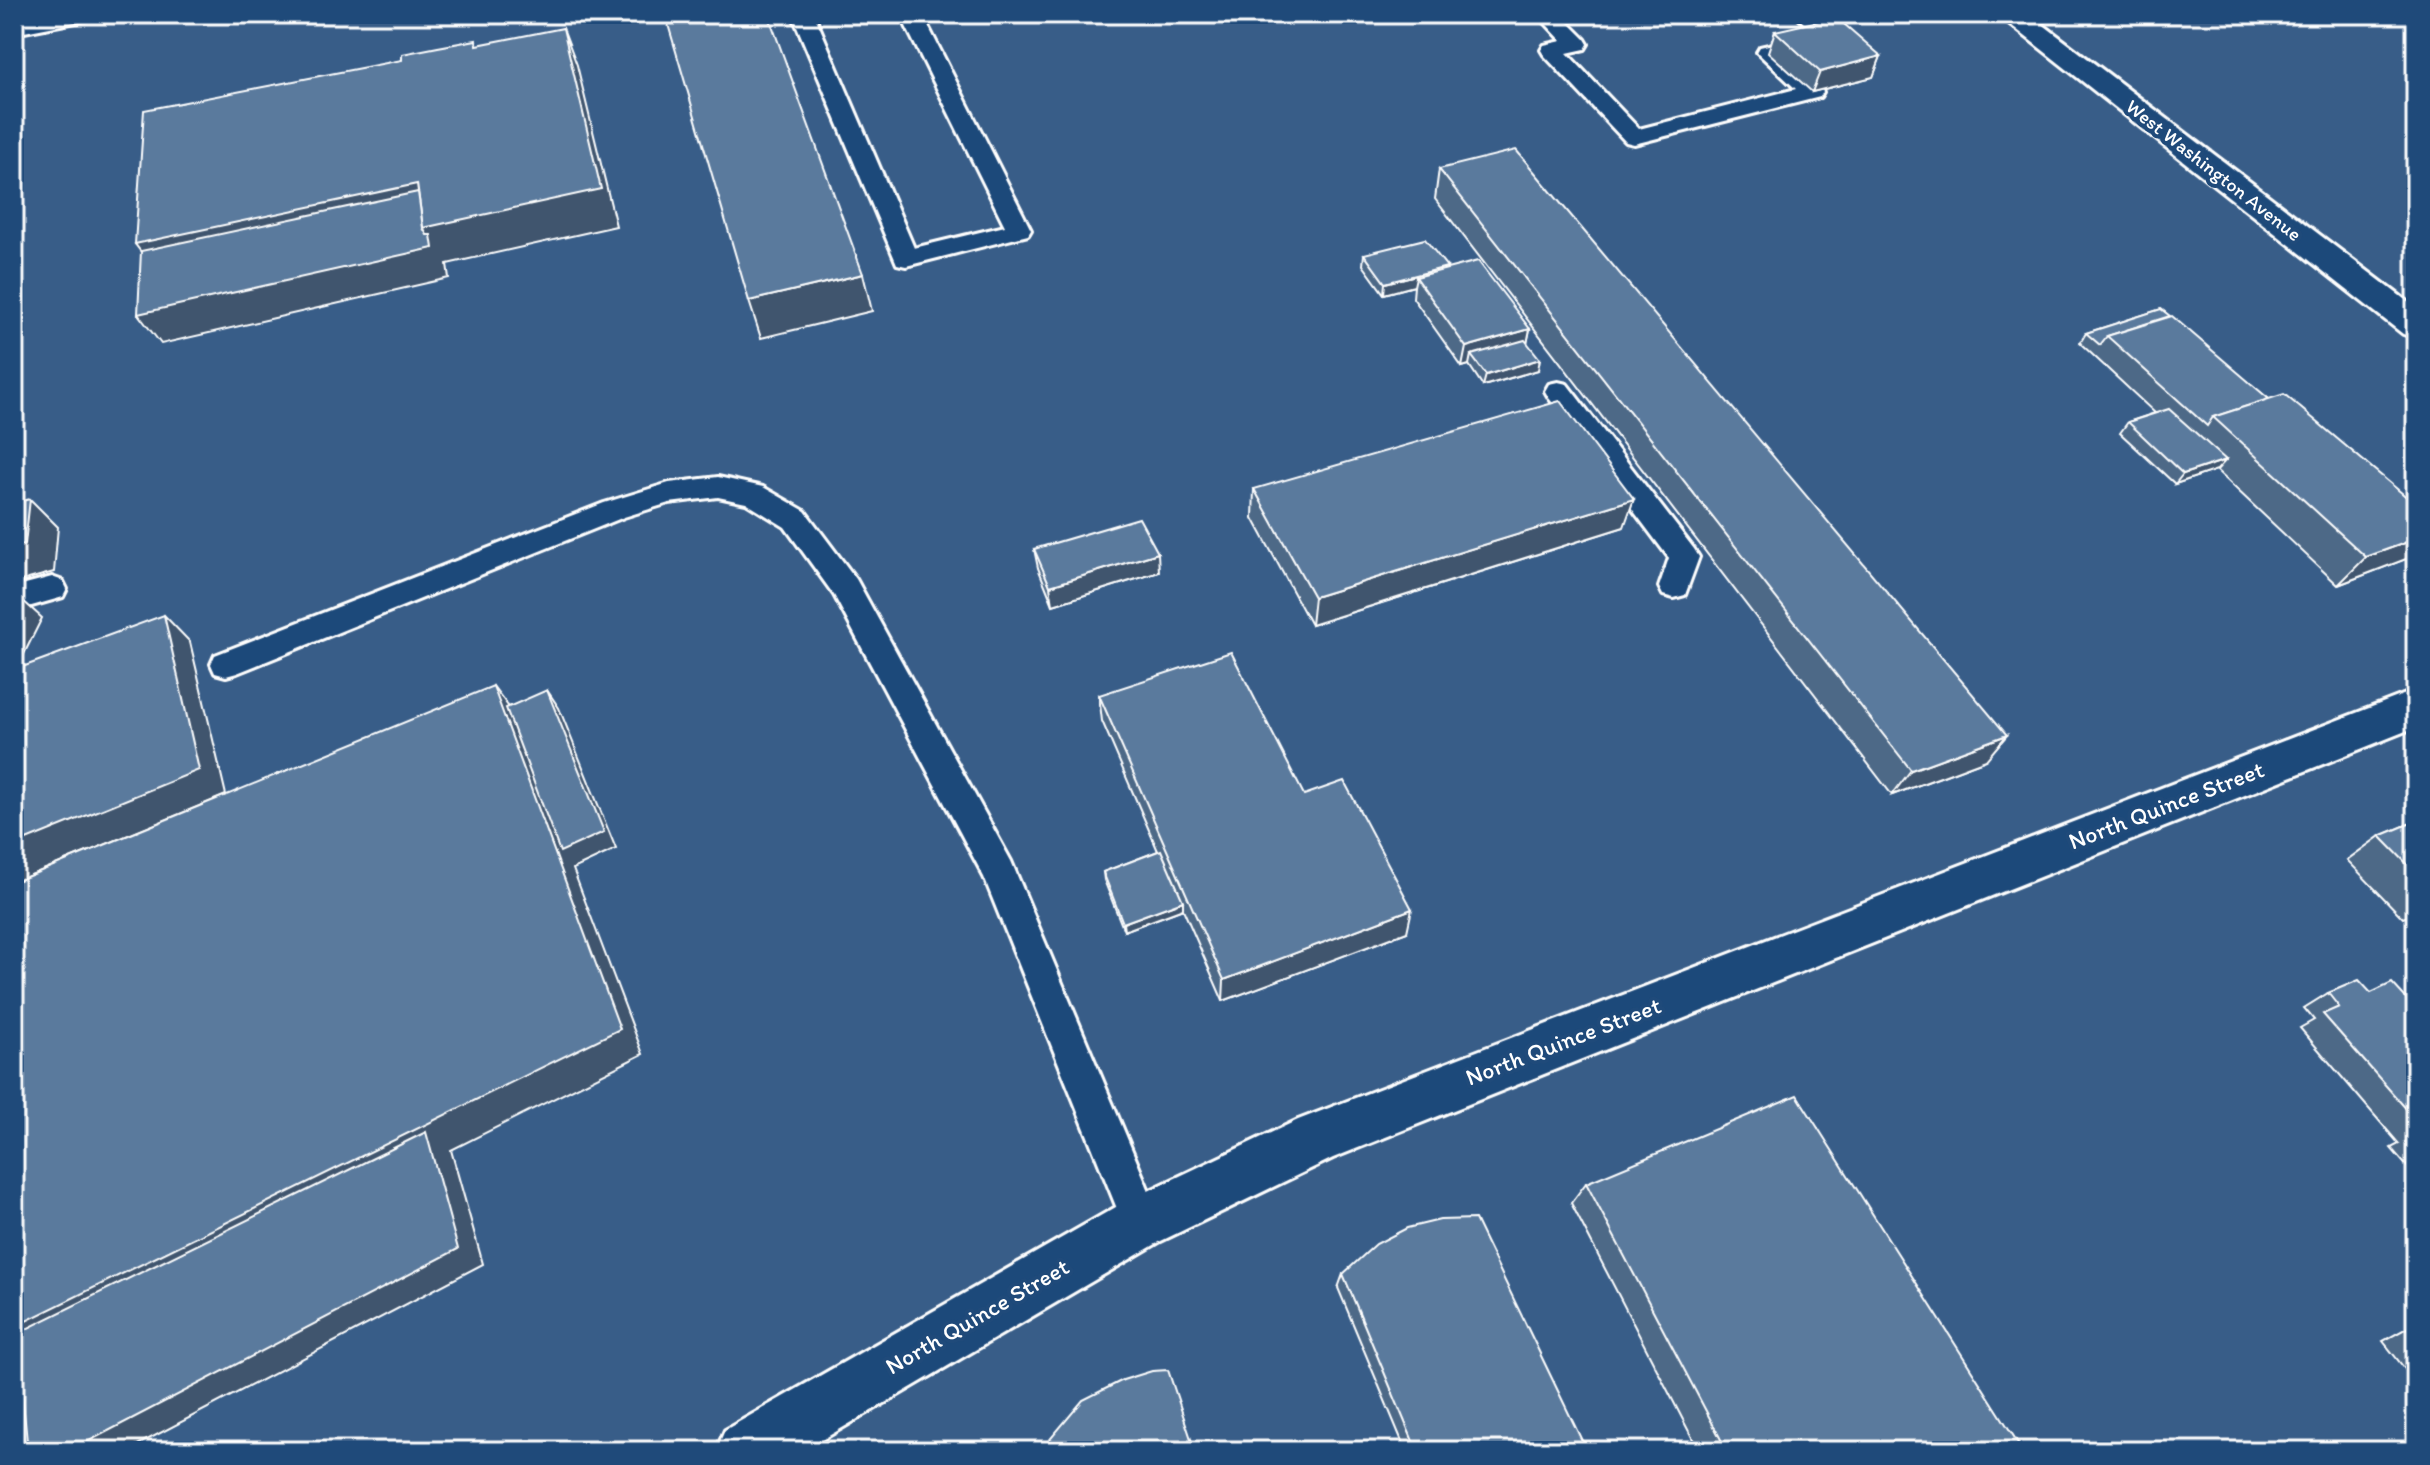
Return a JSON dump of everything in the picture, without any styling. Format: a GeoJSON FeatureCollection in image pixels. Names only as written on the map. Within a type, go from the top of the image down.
{"type":"FeatureCollection","features":[{"type":"Feature","properties":{"kind":"main road"},"geometry":{"type":"LineString","coordinates":[[14,25],[76,14]]}},
{"type":"Feature","properties":{"kind":"main road","name":"West Washington Avenue"},"geometry":{"type":"LineString","coordinates":[[2011,14],[2416,326]]}},
{"type":"Feature","properties":{"kind":"main road","name":"North Quince Street"},"geometry":{"type":"LineString","coordinates":[[746,1451],[1142,1222],[1332,1132],[2416,708]]}},
{"type":"Feature","properties":{"kind":"lane"},"geometry":{"type":"LineString","coordinates":[[803,14],[906,258],[1019,230],[911,14]]}},
{"type":"Feature","properties":{"kind":"lane"},"geometry":{"type":"LineString","coordinates":[[1548,14],[1577,44],[1552,50],[1634,137],[1812,92],[1768,52],[1832,37],[1805,14]]}},
{"type":"Feature","properties":{"kind":"lane"},"geometry":{"type":"LineString","coordinates":[[1558,391],[1684,557],[1674,587]]}},
{"type":"Feature","properties":{"kind":"lane"},"geometry":{"type":"LineString","coordinates":[[226,664],[614,510],[669,493],[718,487],[753,494],[795,519],[845,587],[999,872],[1142,1222]]}},
{"type":"Feature","properties":{"kind":"lane"},"geometry":{"type":"LineString","coordinates":[[14,599],[52,589]]}},
{"type":"Feature","properties":{"kind":"shaded area"},"geometry":{"type":"Polygon","coordinates":[[[14,14],[2416,14],[2416,1451],[14,1451],[14,14]]]}},
{"type":"Feature","properties":{"kind":"building"},"geometry":{"type":"Polygon","coordinates":[[[665,14],[768,14],[863,274],[749,301],[665,14]]]}},
{"type":"Feature","properties":{"kind":"building"},"geometry":{"type":"Polygon","coordinates":[[[1836,17],[1881,56],[1820,72],[1775,31],[1836,17]]]}},
{"type":"Feature","properties":{"kind":"building"},"geometry":{"type":"Polygon","coordinates":[[[563,28],[601,189],[423,228],[417,184],[135,244],[144,110],[402,60],[402,54],[476,40],[477,45],[563,28]]]}},
{"type":"Feature","properties":{"kind":"building"},"geometry":{"type":"Polygon","coordinates":[[[1516,150],[2007,735],[1911,770],[1439,169],[1516,150]]]}},
{"type":"Feature","properties":{"kind":"building"},"geometry":{"type":"Polygon","coordinates":[[[418,192],[423,228],[427,235],[431,235],[433,248],[138,314],[141,251],[418,192]]]}},
{"type":"Feature","properties":{"kind":"building"},"geometry":{"type":"Polygon","coordinates":[[[1425,239],[1447,267],[1385,283],[1364,254],[1425,239]]]}},
{"type":"Feature","properties":{"kind":"building"},"geometry":{"type":"Polygon","coordinates":[[[1478,261],[1530,329],[1466,347],[1416,277],[1478,261]]]}},
{"type":"Feature","properties":{"kind":"building"},"geometry":{"type":"Polygon","coordinates":[[[2161,309],[2170,316],[2107,336],[2100,345],[2086,333],[2161,309]]]}},
{"type":"Feature","properties":{"kind":"building"},"geometry":{"type":"Polygon","coordinates":[[[2172,316],[2269,399],[2213,417],[2207,426],[2107,336],[2172,316]]]}},
{"type":"Feature","properties":{"kind":"building"},"geometry":{"type":"Polygon","coordinates":[[[1525,340],[1540,359],[1486,375],[1471,355],[1525,340]]]}},
{"type":"Feature","properties":{"kind":"building"},"geometry":{"type":"Polygon","coordinates":[[[2284,394],[2416,505],[2416,539],[2366,557],[2213,417],[2284,394]]]}},
{"type":"Feature","properties":{"kind":"building"},"geometry":{"type":"Polygon","coordinates":[[[1560,401],[1634,499],[1314,597],[1254,489],[1560,401]]]}},
{"type":"Feature","properties":{"kind":"building"},"geometry":{"type":"Polygon","coordinates":[[[2169,409],[2226,460],[2183,474],[2128,422],[2169,409]]]}},
{"type":"Feature","properties":{"kind":"building"},"geometry":{"type":"Polygon","coordinates":[[[30,499],[25,544],[14,547],[14,503],[30,499]]]}},
{"type":"Feature","properties":{"kind":"building"},"geometry":{"type":"Polygon","coordinates":[[[1139,518],[1158,553],[1050,586],[1034,549],[1139,518]]]}},
{"type":"Feature","properties":{"kind":"building"},"geometry":{"type":"Polygon","coordinates":[[[164,615],[199,770],[14,845],[14,670],[164,615]]]}},
{"type":"Feature","properties":{"kind":"building"},"geometry":{"type":"Polygon","coordinates":[[[1231,652],[1304,795],[1344,781],[1412,909],[1224,980],[1099,695],[1231,652]]]}},
{"type":"Feature","properties":{"kind":"building"},"geometry":{"type":"Polygon","coordinates":[[[493,686],[620,1029],[14,1327],[14,882],[493,686]]]}},
{"type":"Feature","properties":{"kind":"building"},"geometry":{"type":"Polygon","coordinates":[[[547,690],[604,832],[560,852],[506,708],[547,690]]]}},
{"type":"Feature","properties":{"kind":"building"},"geometry":{"type":"Polygon","coordinates":[[[2416,821],[2416,873],[2380,836],[2416,821]]]}},
{"type":"Feature","properties":{"kind":"building"},"geometry":{"type":"Polygon","coordinates":[[[1161,850],[1183,901],[1123,923],[1103,872],[1161,850]]]}},
{"type":"Feature","properties":{"kind":"building"},"geometry":{"type":"Polygon","coordinates":[[[2359,980],[2371,993],[2392,983],[2416,1009],[2416,1120],[2323,1014],[2339,1007],[2328,993],[2359,980]]]}},
{"type":"Feature","properties":{"kind":"building"},"geometry":{"type":"Polygon","coordinates":[[[1797,1095],[2023,1451],[1727,1451],[1586,1183],[1797,1095]]]}},
{"type":"Feature","properties":{"kind":"building"},"geometry":{"type":"Polygon","coordinates":[[[426,1132],[458,1249],[70,1451],[28,1451],[16,1334],[426,1132]]]}},
{"type":"Feature","properties":{"kind":"building"},"geometry":{"type":"Polygon","coordinates":[[[2416,1136],[2416,1155],[2405,1142],[2416,1136]]]}},
{"type":"Feature","properties":{"kind":"building"},"geometry":{"type":"Polygon","coordinates":[[[1475,1219],[1587,1451],[1417,1451],[1343,1274],[1376,1244],[1407,1228],[1440,1220],[1475,1219]]]}},
{"type":"Feature","properties":{"kind":"building"},"geometry":{"type":"Polygon","coordinates":[[[1168,1370],[1195,1451],[1041,1451],[1083,1400],[1123,1380],[1152,1371],[1168,1370]]]}}]}
